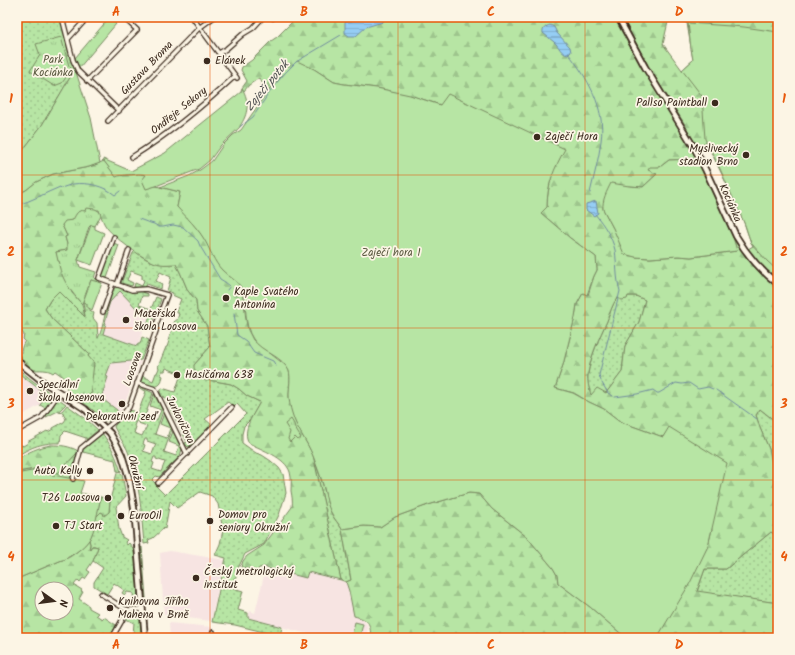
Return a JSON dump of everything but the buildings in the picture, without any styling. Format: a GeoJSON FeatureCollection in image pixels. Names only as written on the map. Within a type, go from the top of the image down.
{"type":"FeatureCollection","features":[{"type":"Feature","properties":{"kind":"street"},"geometry":{"type":"LineString","coordinates":[[62,17],[73,60],[78,71],[119,110]]}},
{"type":"Feature","properties":{"kind":"street"},"geometry":{"type":"LineString","coordinates":[[68,39],[88,17]]}},
{"type":"Feature","properties":{"kind":"street"},"geometry":{"type":"LineString","coordinates":[[87,81],[137,30],[123,17]]}},
{"type":"Feature","properties":{"kind":"street"},"geometry":{"type":"LineString","coordinates":[[192,17],[219,53],[253,28],[263,17]]}},
{"type":"Feature","properties":{"kind":"street","name":"Gustava Broma"},"geometry":{"type":"LineString","coordinates":[[108,121],[199,28],[214,17]]}},
{"type":"Feature","properties":{"kind":"street","name":"Kociánka"},"geometry":{"type":"LineString","coordinates":[[618,17],[645,67],[695,149],[741,245],[760,268],[778,284]]}},
{"type":"Feature","properties":{"kind":"street","name":"Ondřeje Sekory"},"geometry":{"type":"LineString","coordinates":[[132,157],[148,148],[236,77],[219,53]]}},
{"type":"Feature","properties":{"kind":"street","name":"Loosova"},"geometry":{"type":"LineString","coordinates":[[73,479],[81,448],[123,414],[129,407],[167,295],[146,289],[132,290],[99,278],[114,237]]}},
{"type":"Feature","properties":{"kind":"street"},"geometry":{"type":"LineString","coordinates":[[103,312],[129,250]]}},
{"type":"Feature","properties":{"kind":"street","name":"Okružní"},"geometry":{"type":"LineString","coordinates":[[17,359],[59,393],[85,409],[106,428],[112,435],[122,456],[129,478],[134,508],[145,638]]}},
{"type":"Feature","properties":{"kind":"street","name":"Jurkovičova"},"geometry":{"type":"LineString","coordinates":[[137,383],[155,389],[187,454]]}},
{"type":"Feature","properties":{"kind":"street"},"geometry":{"type":"LineString","coordinates":[[17,431],[42,417],[59,393]]}},
{"type":"Feature","properties":{"kind":"street","name":"Jurkovičova"},"geometry":{"type":"LineString","coordinates":[[158,483],[232,407]]}},
{"type":"Feature","properties":{"kind":"street"},"geometry":{"type":"LineString","coordinates":[[101,594],[125,609],[142,609]]}},
{"type":"Feature","properties":{"kind":"street"},"geometry":{"type":"LineString","coordinates":[[112,638],[128,610]]}},
{"type":"Feature","properties":{"kind":"street"},"geometry":{"type":"LineString","coordinates":[[212,638],[213,632]]}},
{"type":"Feature","properties":{"kind":"shaded area","name":"Mateřská škola Loosova"},"geometry":{"type":"Polygon","coordinates":[[[120,290],[139,311],[149,315],[137,346],[103,334],[110,302],[120,290]]]}},
{"type":"Feature","properties":{"kind":"shaded area"},"geometry":{"type":"Polygon","coordinates":[[[17,322],[24,335],[25,341],[19,346],[17,343],[17,322]]]}},
{"type":"Feature","properties":{"kind":"shaded area"},"geometry":{"type":"Polygon","coordinates":[[[141,360],[124,406],[118,413],[100,398],[108,377],[106,376],[111,363],[141,360]]]}},
{"type":"Feature","properties":{"kind":"shaded area","name":"Speciální škola Ibsenova"},"geometry":{"type":"Polygon","coordinates":[[[17,372],[47,395],[42,404],[17,418],[17,372]]]}},
{"type":"Feature","properties":{"kind":"shaded area","name":"Český metrologický institut"},"geometry":{"type":"Polygon","coordinates":[[[170,551],[225,560],[211,621],[164,615],[160,553],[170,551]]]}},
{"type":"Feature","properties":{"kind":"shaded area"},"geometry":{"type":"Polygon","coordinates":[[[266,567],[306,577],[308,572],[346,582],[362,618],[367,625],[368,638],[319,638],[248,618],[250,611],[255,613],[266,567]]]}},
{"type":"Feature","properties":{"kind":"shaded area"},"geometry":{"type":"Polygon","coordinates":[[[169,623],[212,627],[210,638],[167,638],[170,637],[169,623]]]}},
{"type":"Feature","properties":{"kind":"green space"},"geometry":{"type":"Polygon","coordinates":[[[17,17],[60,17],[75,69],[42,125],[17,158],[17,17]]]}},
{"type":"Feature","properties":{"kind":"green space"},"geometry":{"type":"Polygon","coordinates":[[[291,17],[615,17],[697,159],[669,160],[660,167],[650,168],[657,174],[643,187],[629,186],[603,206],[603,209],[613,228],[635,257],[691,257],[737,251],[733,237],[753,265],[778,287],[778,425],[760,409],[756,415],[769,449],[778,491],[778,536],[771,532],[726,569],[705,569],[697,591],[778,603],[778,638],[657,638],[708,546],[712,529],[670,428],[663,437],[621,422],[604,409],[574,393],[555,388],[563,365],[577,304],[583,293],[588,295],[597,270],[596,257],[570,238],[541,213],[547,207],[550,183],[555,166],[564,149],[531,134],[419,98],[377,88],[334,82],[314,69],[270,88],[264,97],[261,85],[263,84],[259,78],[249,85],[244,91],[242,88],[247,81],[241,70],[242,67],[252,60],[292,22],[291,17]],[[628,296],[627,299],[622,300],[617,298],[612,306],[589,367],[588,379],[591,395],[597,388],[606,393],[622,372],[625,346],[639,322],[645,300],[636,296],[628,296]]]}},
{"type":"Feature","properties":{"kind":"green space","name":"Myslivecký stadion Brno"},"geometry":{"type":"Polygon","coordinates":[[[622,17],[671,17],[761,17],[764,20],[767,17],[778,17],[778,280],[758,262],[748,249],[753,246],[742,217],[706,142],[697,147],[684,123],[647,64],[622,17]],[[671,17],[668,22],[663,44],[682,70],[693,60],[687,23],[671,17]]]}},
{"type":"Feature","properties":{"kind":"green space"},"geometry":{"type":"Polygon","coordinates":[[[109,18],[116,24],[79,68],[75,58],[109,18]]]}},
{"type":"Feature","properties":{"kind":"green space","name":"Myslivecký stadion Brno"},"geometry":{"type":"Polygon","coordinates":[[[688,23],[744,27],[778,32],[778,271],[751,243],[745,225],[705,139],[702,96],[682,70],[693,60],[688,23]]]}},
{"type":"Feature","properties":{"kind":"green space","name":"Park Kociánka"},"geometry":{"type":"Polygon","coordinates":[[[61,37],[69,66],[72,69],[62,83],[54,86],[30,71],[40,55],[36,44],[61,37]]]}},
{"type":"Feature","properties":{"kind":"green space","name":"Zaječí hora 1"},"geometry":{"type":"Polygon","coordinates":[[[297,61],[314,69],[334,82],[377,88],[410,95],[440,105],[448,94],[565,149],[552,177],[548,191],[547,207],[541,213],[570,238],[596,257],[597,270],[587,295],[583,293],[577,304],[563,365],[555,388],[573,393],[604,409],[621,422],[663,437],[669,427],[727,463],[708,546],[690,583],[657,638],[626,638],[590,607],[558,583],[557,575],[553,568],[527,537],[492,509],[479,494],[469,493],[428,505],[395,517],[380,527],[364,526],[342,529],[334,518],[329,508],[323,484],[313,456],[296,424],[291,411],[289,397],[289,371],[282,362],[261,347],[253,339],[248,327],[242,289],[219,267],[195,226],[177,207],[180,192],[160,187],[189,176],[212,161],[223,145],[233,135],[241,130],[270,88],[297,61]]]}},
{"type":"Feature","properties":{"kind":"green space"},"geometry":{"type":"Polygon","coordinates":[[[75,69],[91,118],[100,163],[89,167],[53,174],[36,182],[26,190],[17,194],[17,158],[42,125],[75,69]]]}},
{"type":"Feature","properties":{"kind":"green space"},"geometry":{"type":"Polygon","coordinates":[[[242,88],[245,93],[247,108],[245,117],[240,127],[221,145],[210,160],[199,169],[146,189],[142,180],[146,175],[136,174],[116,177],[104,161],[103,159],[131,171],[165,153],[241,92],[242,88]]]}},
{"type":"Feature","properties":{"kind":"green space"},"geometry":{"type":"Polygon","coordinates":[[[697,159],[733,237],[737,251],[691,257],[678,256],[650,258],[635,257],[624,254],[603,209],[606,192],[611,183],[643,187],[657,174],[648,170],[650,167],[660,167],[669,160],[697,159]]]}},
{"type":"Feature","properties":{"kind":"green space"},"geometry":{"type":"Polygon","coordinates":[[[104,161],[116,176],[138,173],[147,175],[146,188],[156,186],[180,192],[177,207],[190,220],[204,238],[222,270],[238,283],[241,289],[248,330],[253,340],[285,365],[289,370],[289,397],[295,421],[313,455],[341,580],[308,572],[306,578],[264,567],[259,568],[258,571],[241,567],[247,556],[264,545],[292,507],[290,472],[278,458],[249,443],[246,433],[247,427],[260,402],[247,396],[231,384],[204,380],[198,375],[194,368],[194,365],[210,347],[207,326],[197,311],[196,300],[188,291],[176,264],[162,264],[154,262],[132,249],[117,238],[107,228],[103,222],[99,210],[78,212],[73,220],[62,225],[67,236],[65,237],[67,250],[56,252],[72,293],[82,304],[85,317],[59,291],[51,299],[45,309],[52,319],[89,354],[88,356],[94,363],[91,389],[92,393],[76,398],[62,382],[65,378],[55,371],[53,373],[46,370],[32,370],[22,360],[21,350],[25,341],[23,339],[24,335],[17,322],[17,194],[26,190],[36,182],[53,174],[89,167],[104,161]]]}},
{"type":"Feature","properties":{"kind":"green space"},"geometry":{"type":"Polygon","coordinates":[[[86,208],[95,209],[99,211],[101,215],[95,226],[91,225],[89,227],[78,260],[80,267],[96,272],[94,278],[100,280],[99,283],[91,280],[82,304],[71,291],[60,271],[60,264],[56,252],[67,250],[65,237],[67,236],[62,225],[65,221],[73,220],[78,212],[85,211],[86,208]]]}},
{"type":"Feature","properties":{"kind":"green space"},"geometry":{"type":"Polygon","coordinates":[[[91,225],[95,226],[95,229],[104,233],[92,265],[78,260],[91,225]]]}},
{"type":"Feature","properties":{"kind":"green space"},"geometry":{"type":"Polygon","coordinates":[[[113,243],[119,245],[107,278],[102,276],[113,243]]]}},
{"type":"Feature","properties":{"kind":"green space"},"geometry":{"type":"Polygon","coordinates":[[[135,251],[144,258],[154,262],[176,264],[188,291],[196,300],[197,311],[207,326],[210,347],[194,365],[204,380],[231,384],[247,396],[260,402],[250,420],[244,426],[242,443],[271,461],[279,468],[283,474],[286,493],[279,515],[264,544],[245,554],[239,566],[233,588],[243,591],[238,610],[248,613],[248,618],[282,627],[280,636],[235,625],[212,622],[226,558],[215,555],[220,544],[223,530],[218,504],[212,496],[200,492],[177,508],[170,501],[165,529],[164,528],[153,538],[148,540],[149,543],[144,544],[135,472],[127,449],[114,427],[130,410],[138,413],[146,391],[139,388],[141,387],[153,393],[145,416],[157,420],[161,410],[150,406],[154,394],[163,411],[155,434],[167,438],[170,428],[160,424],[164,413],[172,429],[164,452],[176,456],[179,446],[169,442],[173,431],[182,449],[180,456],[159,477],[156,476],[152,480],[165,495],[246,414],[237,404],[234,407],[228,402],[205,419],[212,425],[191,446],[188,447],[185,443],[187,442],[164,396],[162,397],[160,392],[162,388],[175,392],[181,374],[166,368],[165,371],[162,371],[161,375],[163,376],[159,385],[151,386],[141,381],[143,376],[153,381],[157,373],[175,320],[177,320],[179,314],[176,312],[181,299],[172,295],[173,293],[167,291],[171,277],[160,272],[156,281],[162,284],[161,289],[147,284],[145,288],[138,289],[134,287],[135,283],[142,286],[144,280],[142,279],[142,275],[131,271],[127,280],[133,283],[132,286],[121,283],[135,251]],[[136,421],[134,433],[142,436],[147,426],[136,421]],[[145,439],[143,444],[145,445],[143,451],[152,454],[156,444],[145,439]],[[154,457],[152,462],[154,463],[152,469],[161,472],[165,462],[154,457]]]}},
{"type":"Feature","properties":{"kind":"green space"},"geometry":{"type":"Polygon","coordinates":[[[91,280],[102,283],[92,310],[83,302],[91,280]]]}},
{"type":"Feature","properties":{"kind":"green space"},"geometry":{"type":"Polygon","coordinates":[[[117,286],[148,294],[148,296],[142,296],[139,305],[151,309],[156,297],[161,299],[151,327],[147,325],[150,315],[139,311],[120,291],[110,302],[103,334],[137,346],[140,344],[142,337],[149,340],[141,360],[111,363],[106,376],[108,377],[101,398],[117,410],[118,413],[109,421],[105,421],[87,405],[74,399],[89,354],[52,319],[45,309],[51,299],[59,291],[85,316],[83,302],[88,304],[87,308],[94,313],[93,318],[97,323],[98,338],[110,295],[117,286]]]}},
{"type":"Feature","properties":{"kind":"green space"},"geometry":{"type":"Polygon","coordinates":[[[636,296],[645,300],[639,322],[625,346],[622,372],[606,393],[591,396],[588,383],[588,374],[596,347],[615,301],[617,298],[636,296]]]}},
{"type":"Feature","properties":{"kind":"green space"},"geometry":{"type":"Polygon","coordinates":[[[17,368],[66,404],[60,410],[44,418],[49,410],[40,405],[47,395],[17,372],[17,368]]]}},
{"type":"Feature","properties":{"kind":"green space"},"geometry":{"type":"Polygon","coordinates":[[[67,405],[98,430],[86,440],[86,438],[65,431],[61,435],[60,443],[48,443],[37,446],[17,456],[17,447],[23,446],[28,443],[27,442],[64,422],[66,419],[63,414],[64,413],[59,412],[62,411],[67,405]]]}},
{"type":"Feature","properties":{"kind":"green space"},"geometry":{"type":"Polygon","coordinates":[[[760,409],[778,425],[778,491],[769,449],[756,415],[760,409]]]}},
{"type":"Feature","properties":{"kind":"green space"},"geometry":{"type":"Polygon","coordinates":[[[291,419],[301,438],[298,440],[295,437],[290,442],[288,439],[290,432],[285,424],[291,419]]]}},
{"type":"Feature","properties":{"kind":"green space"},"geometry":{"type":"Polygon","coordinates":[[[102,433],[118,462],[121,472],[117,471],[115,460],[83,452],[81,454],[82,450],[102,433]]]}},
{"type":"Feature","properties":{"kind":"green space"},"geometry":{"type":"Polygon","coordinates":[[[51,445],[65,446],[78,451],[58,473],[34,469],[17,472],[17,459],[34,450],[51,445]]]}},
{"type":"Feature","properties":{"kind":"green space"},"geometry":{"type":"Polygon","coordinates":[[[77,453],[71,479],[17,481],[17,472],[34,469],[58,473],[77,453]]]}},
{"type":"Feature","properties":{"kind":"green space"},"geometry":{"type":"Polygon","coordinates":[[[313,455],[330,510],[342,529],[351,580],[346,582],[341,580],[313,455]]]}},
{"type":"Feature","properties":{"kind":"green space","name":"TJ Start"},"geometry":{"type":"Polygon","coordinates":[[[32,471],[84,481],[80,493],[101,497],[93,531],[85,545],[65,559],[17,579],[17,475],[32,471]]]}},
{"type":"Feature","properties":{"kind":"green space"},"geometry":{"type":"Polygon","coordinates":[[[117,473],[122,474],[126,496],[116,507],[119,529],[122,537],[127,540],[125,542],[127,545],[129,543],[133,548],[135,555],[139,602],[138,606],[134,607],[133,593],[127,592],[125,595],[122,593],[124,590],[114,583],[107,594],[94,586],[94,582],[103,568],[93,561],[98,547],[92,546],[89,549],[89,540],[96,517],[101,512],[109,512],[110,500],[117,473]]]}},
{"type":"Feature","properties":{"kind":"green space"},"geometry":{"type":"Polygon","coordinates":[[[469,493],[479,494],[492,509],[527,537],[553,568],[557,575],[558,583],[590,607],[626,638],[371,638],[368,622],[354,616],[346,582],[351,580],[342,529],[364,526],[380,527],[395,517],[428,505],[469,493]]]}},
{"type":"Feature","properties":{"kind":"green space"},"geometry":{"type":"Polygon","coordinates":[[[101,497],[110,500],[109,512],[104,516],[101,512],[96,517],[101,497]]]}},
{"type":"Feature","properties":{"kind":"green space"},"geometry":{"type":"Polygon","coordinates":[[[771,532],[778,536],[778,603],[697,592],[705,569],[726,569],[771,532]]]}},
{"type":"Feature","properties":{"kind":"green space"},"geometry":{"type":"Polygon","coordinates":[[[89,540],[89,549],[92,546],[98,547],[93,561],[87,570],[90,572],[85,579],[83,578],[80,582],[78,580],[74,585],[83,592],[79,599],[89,606],[89,608],[98,613],[96,615],[102,619],[104,617],[116,625],[110,638],[17,638],[17,579],[69,557],[89,540]]]}},
{"type":"Feature","properties":{"kind":"green space"},"geometry":{"type":"Polygon","coordinates":[[[142,547],[146,599],[140,549],[142,547]]]}},
{"type":"Feature","properties":{"kind":"green space"},"geometry":{"type":"Polygon","coordinates":[[[133,612],[140,614],[142,638],[130,637],[133,634],[134,623],[126,619],[130,613],[133,612]]]}},
{"type":"Feature","properties":{"kind":"green space"},"geometry":{"type":"Polygon","coordinates":[[[355,622],[363,624],[360,636],[357,636],[363,638],[353,638],[354,635],[352,634],[355,622]]]}},
{"type":"Feature","properties":{"kind":"water"},"geometry":{"type":"Polygon","coordinates":[[[361,17],[384,17],[383,22],[366,27],[356,36],[349,36],[345,33],[345,23],[347,20],[361,17]]]}},
{"type":"Feature","properties":{"kind":"water"},"geometry":{"type":"Polygon","coordinates":[[[550,25],[554,27],[557,33],[570,47],[571,52],[568,55],[560,50],[556,44],[543,33],[543,30],[550,25]]]}},
{"type":"Feature","properties":{"kind":"water"},"geometry":{"type":"Polygon","coordinates":[[[596,201],[598,213],[594,216],[586,210],[586,204],[596,201]]]}},
{"type":"Feature","properties":{"kind":"waterway","name":"Zaječí potok"},"geometry":{"type":"LineString","coordinates":[[533,17],[541,24]]}},
{"type":"Feature","properties":{"kind":"waterway","name":"Zaječí potok"},"geometry":{"type":"LineString","coordinates":[[245,123],[253,117],[273,87],[296,62],[341,35]]}},
{"type":"Feature","properties":{"kind":"waterway","name":"Zaječí potok"},"geometry":{"type":"LineString","coordinates":[[568,53],[582,72],[594,94],[601,117],[601,141],[590,193]]}},
{"type":"Feature","properties":{"kind":"waterway","name":"Zaječí potok"},"geometry":{"type":"LineString","coordinates":[[240,127],[243,124]]}},
{"type":"Feature","properties":{"kind":"waterway","name":"Zaječí potok"},"geometry":{"type":"LineString","coordinates":[[17,205],[60,187],[73,184],[96,185],[115,195],[120,191]]}},
{"type":"Feature","properties":{"kind":"waterway"},"geometry":{"type":"LineString","coordinates":[[595,214],[602,222],[614,245],[620,291],[599,375],[601,381]]}},
{"type":"Feature","properties":{"kind":"waterway"},"geometry":{"type":"LineString","coordinates":[[139,219],[159,227],[173,225],[183,227],[198,241],[220,279],[230,286],[227,290]]}},
{"type":"Feature","properties":{"kind":"waterway"},"geometry":{"type":"LineString","coordinates":[[234,313],[237,335],[246,341],[254,353],[273,361],[276,366]]}},
{"type":"Feature","properties":{"kind":"waterway"},"geometry":{"type":"LineString","coordinates":[[602,383],[608,393],[613,396]]}},
{"type":"Feature","properties":{"kind":"waterway"},"geometry":{"type":"LineString","coordinates":[[615,397],[653,390],[659,393],[676,383],[689,383],[698,389],[708,387],[713,389]]}},
{"type":"Feature","properties":{"kind":"waterway"},"geometry":{"type":"LineString","coordinates":[[716,390],[757,419]]}},
{"type":"Feature","properties":{"kind":"place","name":"Elánek"},"geometry":{"type":"Point","coordinates":[207,61]}},
{"type":"Feature","properties":{"kind":"place","name":"Pallso Paintball"},"geometry":{"type":"Point","coordinates":[715,103]}},
{"type":"Feature","properties":{"kind":"place","name":"Zaječí Hora"},"geometry":{"type":"Point","coordinates":[537,137]}},
{"type":"Feature","properties":{"kind":"place","name":"Myslivecký stadion Brno"},"geometry":{"type":"Point","coordinates":[746,155]}},
{"type":"Feature","properties":{"kind":"place","name":"Kaple Svatého Antonína"},"geometry":{"type":"Point","coordinates":[226,298]}},
{"type":"Feature","properties":{"kind":"place","name":"Mateřská škola Loosova"},"geometry":{"type":"Point","coordinates":[126,320]}},
{"type":"Feature","properties":{"kind":"place","name":"Hasičárna 638"},"geometry":{"type":"Point","coordinates":[177,375]}},
{"type":"Feature","properties":{"kind":"place","name":"Speciální škola Ibsenova"},"geometry":{"type":"Point","coordinates":[30,391]}},
{"type":"Feature","properties":{"kind":"place","name":"Dekorativní zeď"},"geometry":{"type":"Point","coordinates":[122,404]}},
{"type":"Feature","properties":{"kind":"place","name":"Auto Kelly"},"geometry":{"type":"Point","coordinates":[90,471]}},
{"type":"Feature","properties":{"kind":"place","name":"T26 Loosova"},"geometry":{"type":"Point","coordinates":[108,498]}},
{"type":"Feature","properties":{"kind":"place","name":"EuroOil"},"geometry":{"type":"Point","coordinates":[121,516]}},
{"type":"Feature","properties":{"kind":"place","name":"Domov pro seniory Okružní"},"geometry":{"type":"Point","coordinates":[210,521]}},
{"type":"Feature","properties":{"kind":"place","name":"TJ Start"},"geometry":{"type":"Point","coordinates":[56,526]}},
{"type":"Feature","properties":{"kind":"place","name":"Český metrologický institut"},"geometry":{"type":"Point","coordinates":[196,578]}},
{"type":"Feature","properties":{"kind":"place","name":"Knihovna Jiřího Mahena v Brně"},"geometry":{"type":"Point","coordinates":[110,608]}}]}
